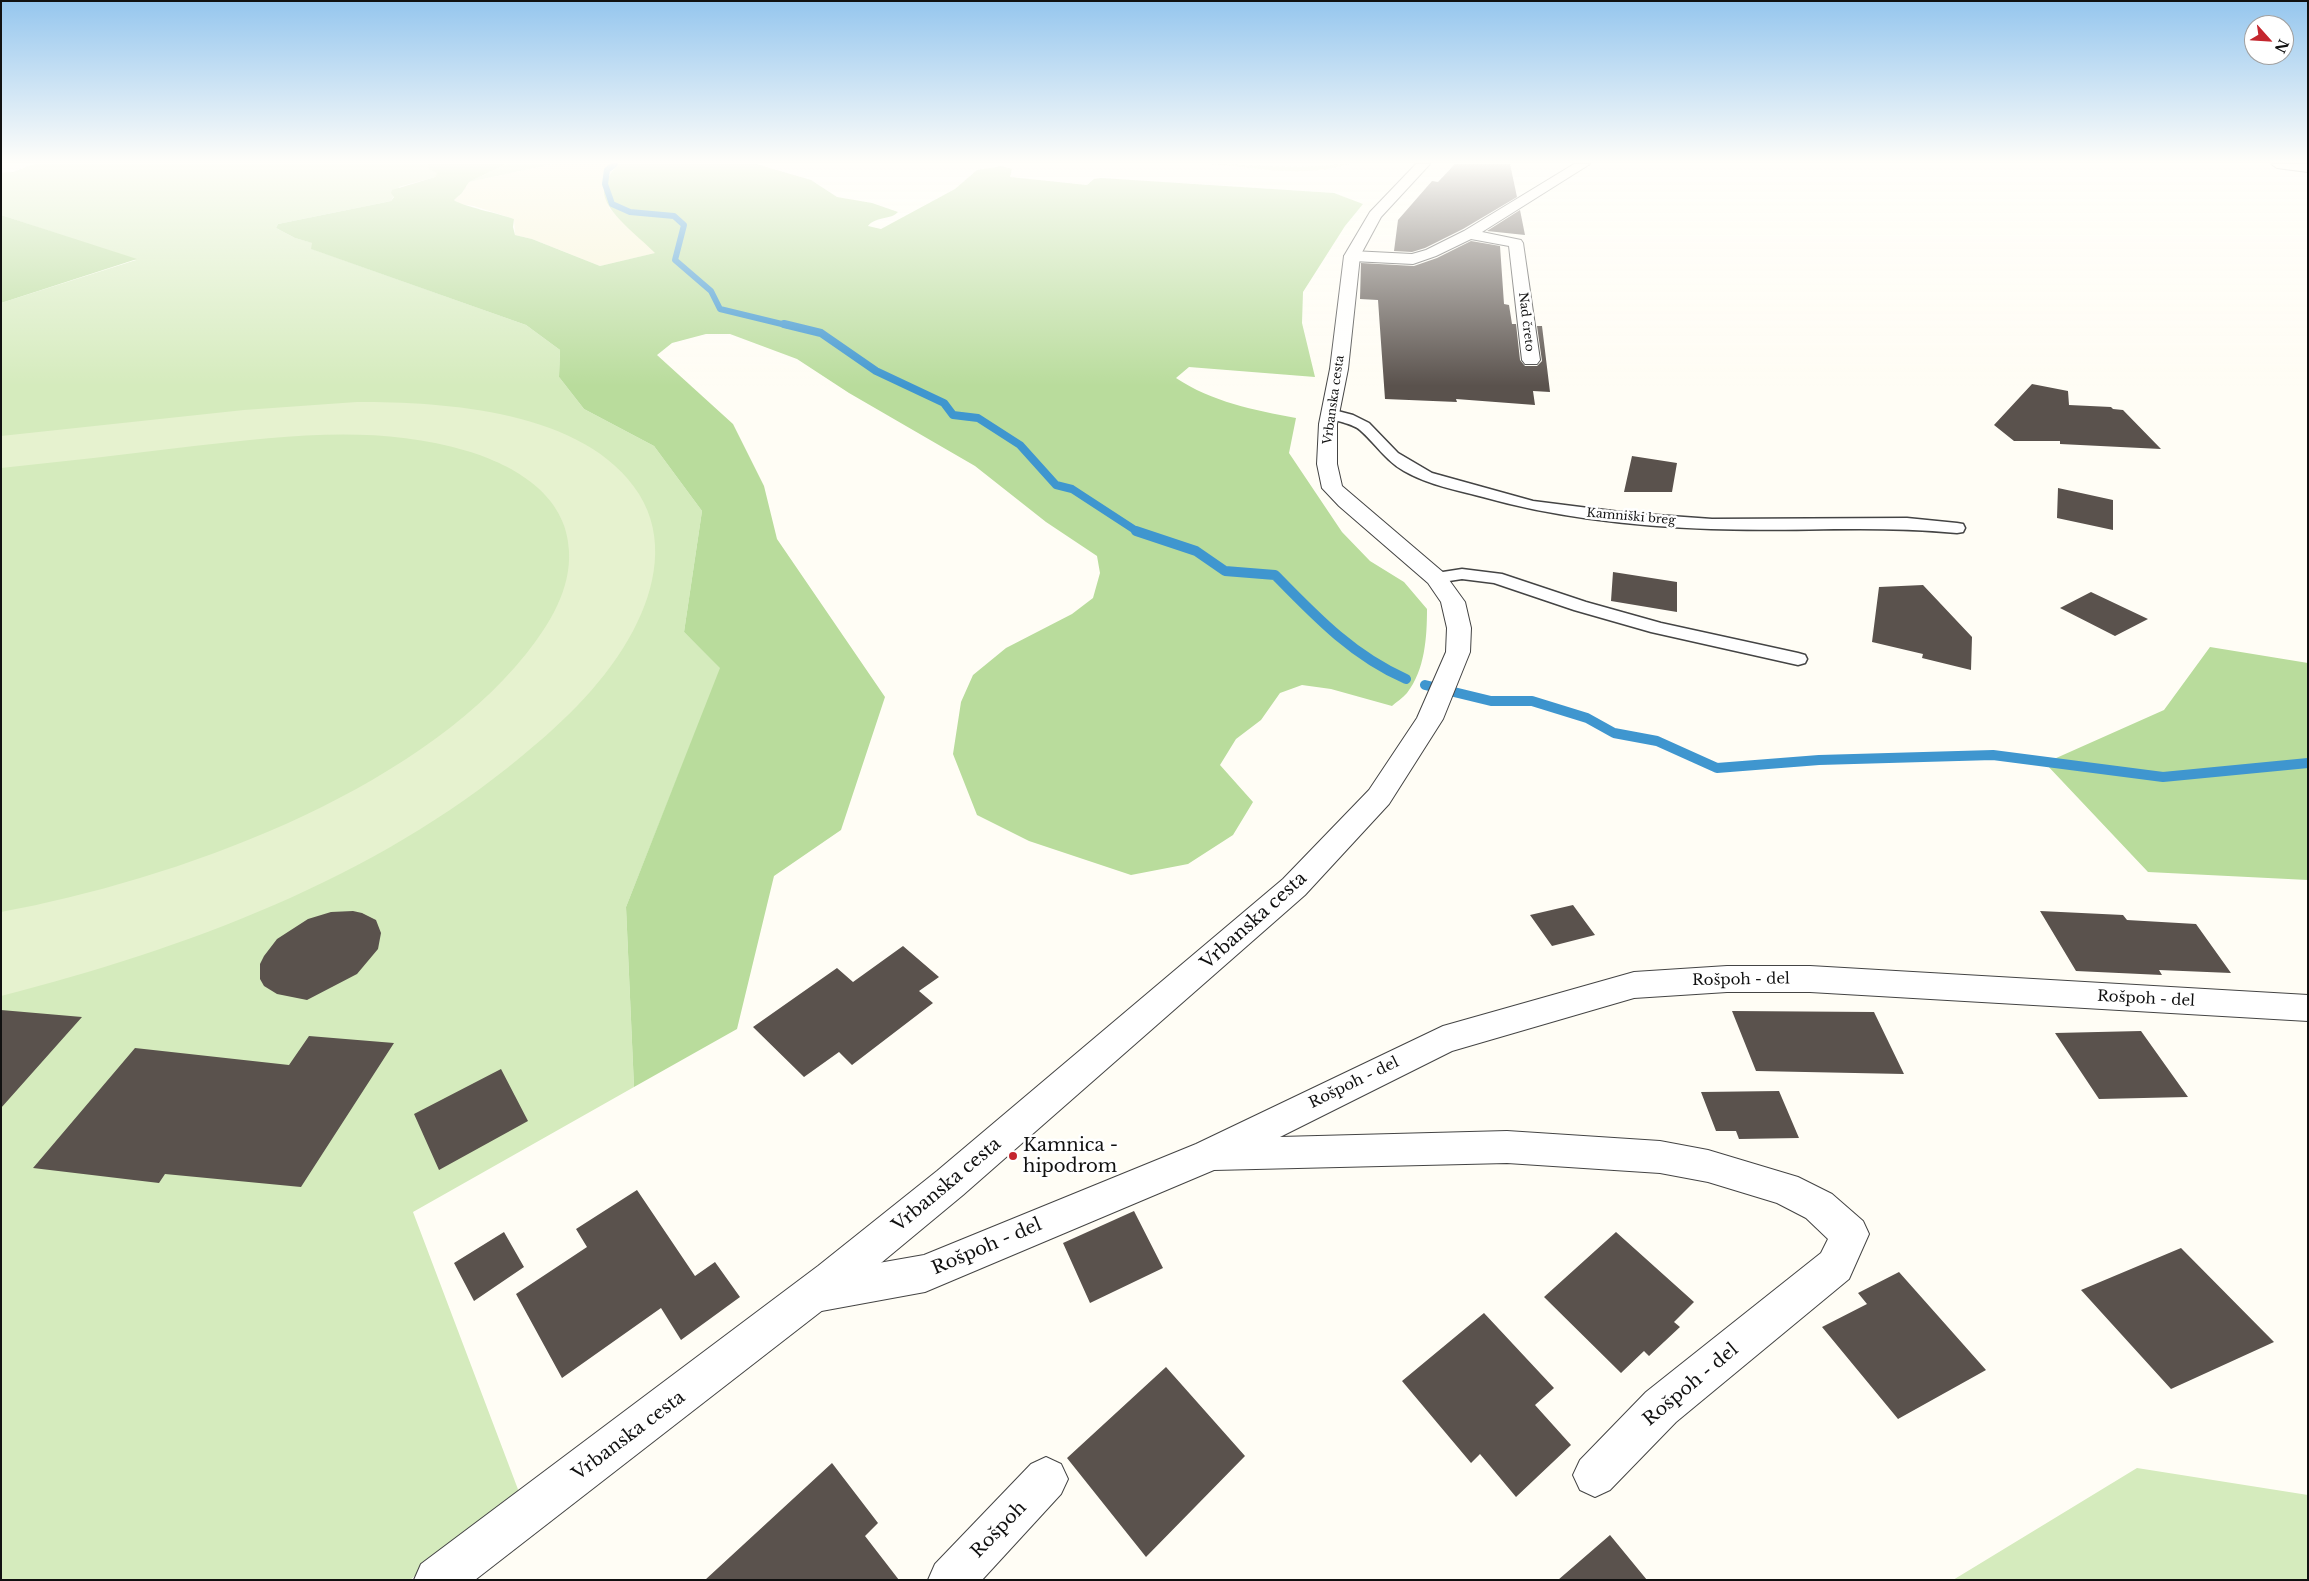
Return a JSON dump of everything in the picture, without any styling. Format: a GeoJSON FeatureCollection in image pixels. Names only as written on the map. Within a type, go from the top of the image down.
{"type":"FeatureCollection","features":[{"type":"Feature","properties":{"kind":"street","name":"Vrbanska cesta"},"geometry":{"type":"LineString","coordinates":[[437,1580],[596,1461],[814,1293],[950,1184],[1294,887],[1379,797],[1430,719],[1458,652],[1459,628],[1453,602],[1436,578],[1332,488],[1327,464],[1330,412],[1339,369],[1352,256],[1362,238]]}},
{"type":"Feature","properties":{"kind":"street"},"geometry":{"type":"LineString","coordinates":[[1352,256],[1413,259],[1431,253],[1461,238]]}},
{"type":"Feature","properties":{"kind":"street","name":"Nad čreto"},"geometry":{"type":"LineString","coordinates":[[1489,238],[1516,243],[1531,360]]}},
{"type":"Feature","properties":{"kind":"street","name":"Rošpoh - del"},"geometry":{"type":"LineString","coordinates":[[814,1293],[925,1273],[1209,1155],[1442,1040],[1634,985],[1727,979],[1810,979],[2308,1008]]}},
{"type":"Feature","properties":{"kind":"street","name":"Rošpoh - del"},"geometry":{"type":"LineString","coordinates":[[1209,1155],[1507,1147],[1660,1157],[1708,1166],[1785,1189],[1819,1206],[1850,1234],[1835,1266],[1660,1407],[1595,1475]]}},
{"type":"Feature","properties":{"kind":"street","name":"Rošpoh"},"geometry":{"type":"LineString","coordinates":[[951,1580],[1046,1480]]}},
{"type":"Feature","properties":{"kind":"lane","name":"Kamniški breg"},"geometry":{"type":"LineString","coordinates":[[1330,412],[1364,426],[1393,456],[1408,467],[1426,476],[1532,506],[1628,518],[1712,524],[1908,523],[1957,528]]}},
{"type":"Feature","properties":{"kind":"lane"},"geometry":{"type":"LineString","coordinates":[[1436,578],[1462,574],[1496,578],[1580,606],[1657,628],[1798,659]]}},
{"type":"Feature","properties":{"kind":"shaded area"},"geometry":{"type":"Polygon","coordinates":[[[527,238],[640,238],[656,253],[600,266],[527,238]]]}},
{"type":"Feature","properties":{"kind":"green space"},"geometry":{"type":"Polygon","coordinates":[[[1,238],[71,238],[137,259],[1,303],[1,238]]]}},
{"type":"Feature","properties":{"kind":"green space"},"geometry":{"type":"Polygon","coordinates":[[[69,238],[295,238],[313,243],[312,249],[526,325],[560,350],[559,377],[584,409],[654,446],[702,511],[684,632],[721,668],[626,907],[634,1087],[413,1212],[519,1492],[410,1580],[1,1580],[1,303],[136,260],[69,238]]]}},
{"type":"Feature","properties":{"kind":"green space"},"geometry":{"type":"Polygon","coordinates":[[[295,238],[527,238],[600,266],[655,253],[639,238],[1338,238],[1303,292],[1302,323],[1315,377],[1189,367],[1176,378],[1204,393],[1234,404],[1296,418],[1289,453],[1342,532],[1370,561],[1404,582],[1427,609],[1424,653],[1418,674],[1405,695],[1392,706],[1331,689],[1302,685],[1280,693],[1261,720],[1236,739],[1220,765],[1253,802],[1233,835],[1188,864],[1131,875],[1029,841],[977,815],[953,754],[961,702],[973,675],[1006,648],[1072,614],[1093,598],[1100,573],[1097,556],[1046,522],[975,466],[849,393],[797,359],[730,334],[706,334],[672,343],[657,355],[733,424],[764,486],[777,539],[885,697],[841,830],[774,876],[737,1029],[634,1087],[626,907],[720,668],[684,632],[702,511],[654,446],[584,409],[559,377],[560,350],[526,325],[311,249],[312,243],[295,238]]]}},
{"type":"Feature","properties":{"kind":"green space"},"geometry":{"type":"Polygon","coordinates":[[[357,402],[431,405],[511,416],[550,428],[585,444],[615,466],[639,494],[653,527],[655,545],[655,562],[647,598],[641,615],[623,649],[584,699],[538,743],[464,800],[404,839],[341,874],[208,932],[140,956],[1,996],[1,912],[69,898],[140,878],[213,853],[286,824],[356,789],[421,749],[478,704],[535,643],[551,618],[563,592],[569,565],[569,551],[566,531],[559,514],[548,498],[535,485],[519,474],[485,457],[433,443],[399,437],[365,435],[296,436],[1,468],[1,436],[244,410],[357,402]]]}},
{"type":"Feature","properties":{"kind":"green space"},"geometry":{"type":"Polygon","coordinates":[[[2210,647],[2308,663],[2308,880],[2148,872],[2045,763],[2164,710],[2210,647]]]}},
{"type":"Feature","properties":{"kind":"green space"},"geometry":{"type":"Polygon","coordinates":[[[2137,1468],[2308,1495],[2308,1580],[1953,1580],[2137,1468]]]}},
{"type":"Feature","properties":{"kind":"building"},"geometry":{"type":"Polygon","coordinates":[[[1396,238],[1445,238],[1412,252],[1394,251],[1396,238]]]}},
{"type":"Feature","properties":{"kind":"building"},"geometry":{"type":"Polygon","coordinates":[[[1471,241],[1500,246],[1504,304],[1509,305],[1512,324],[1516,324],[1520,360],[1525,366],[1537,366],[1542,361],[1537,326],[1542,326],[1550,392],[1533,391],[1535,405],[1456,399],[1457,402],[1385,399],[1378,300],[1360,299],[1361,263],[1414,266],[1437,258],[1471,241]]]}},
{"type":"Feature","properties":{"kind":"building"},"geometry":{"type":"Polygon","coordinates":[[[2032,384],[2068,391],[2069,405],[2111,407],[2123,410],[2161,449],[2060,444],[2060,441],[2014,441],[1994,425],[2032,384]]]}},
{"type":"Feature","properties":{"kind":"building"},"geometry":{"type":"Polygon","coordinates":[[[1632,456],[1677,463],[1672,492],[1624,492],[1632,456]]]}},
{"type":"Feature","properties":{"kind":"building"},"geometry":{"type":"Polygon","coordinates":[[[2058,488],[2113,500],[2113,530],[2057,518],[2058,488]]]}},
{"type":"Feature","properties":{"kind":"building"},"geometry":{"type":"Polygon","coordinates":[[[1613,572],[1677,582],[1677,612],[1611,601],[1613,572]]]}},
{"type":"Feature","properties":{"kind":"building"},"geometry":{"type":"Polygon","coordinates":[[[1923,585],[1972,637],[1971,670],[1922,658],[1923,654],[1872,642],[1879,587],[1923,585]]]}},
{"type":"Feature","properties":{"kind":"building"},"geometry":{"type":"Polygon","coordinates":[[[2091,592],[2148,619],[2115,636],[2060,608],[2091,592]]]}},
{"type":"Feature","properties":{"kind":"building"},"geometry":{"type":"Polygon","coordinates":[[[1573,905],[1595,935],[1552,946],[1530,915],[1573,905]]]}},
{"type":"Feature","properties":{"kind":"building"},"geometry":{"type":"Polygon","coordinates":[[[353,911],[376,920],[381,933],[378,949],[357,974],[307,1000],[277,994],[264,986],[260,979],[260,964],[277,939],[308,919],[331,912],[353,911]]]}},
{"type":"Feature","properties":{"kind":"building"},"geometry":{"type":"Polygon","coordinates":[[[2040,911],[2123,915],[2127,920],[2196,924],[2231,973],[2159,970],[2162,975],[2076,971],[2040,911]]]}},
{"type":"Feature","properties":{"kind":"building"},"geometry":{"type":"Polygon","coordinates":[[[903,946],[939,977],[919,991],[933,1003],[852,1065],[839,1052],[804,1077],[753,1027],[837,968],[853,982],[903,946]]]}},
{"type":"Feature","properties":{"kind":"building"},"geometry":{"type":"Polygon","coordinates":[[[1,1010],[82,1017],[1,1108],[1,1010]]]}},
{"type":"Feature","properties":{"kind":"building"},"geometry":{"type":"Polygon","coordinates":[[[1732,1011],[1874,1012],[1904,1074],[1756,1071],[1732,1011]]]}},
{"type":"Feature","properties":{"kind":"building"},"geometry":{"type":"Polygon","coordinates":[[[2141,1031],[2188,1097],[2099,1099],[2055,1033],[2141,1031]]]}},
{"type":"Feature","properties":{"kind":"building"},"geometry":{"type":"Polygon","coordinates":[[[309,1036],[394,1043],[301,1187],[165,1174],[159,1183],[33,1168],[135,1048],[289,1065],[309,1036]]]}},
{"type":"Feature","properties":{"kind":"building"},"geometry":{"type":"Polygon","coordinates":[[[501,1069],[528,1121],[439,1170],[414,1114],[501,1069]]]}},
{"type":"Feature","properties":{"kind":"building"},"geometry":{"type":"Polygon","coordinates":[[[1779,1091],[1799,1138],[1739,1139],[1736,1131],[1716,1131],[1701,1092],[1779,1091]]]}},
{"type":"Feature","properties":{"kind":"building"},"geometry":{"type":"Polygon","coordinates":[[[637,1190],[695,1276],[715,1262],[740,1297],[681,1340],[661,1308],[562,1378],[516,1294],[587,1247],[576,1229],[637,1190]]]}},
{"type":"Feature","properties":{"kind":"building"},"geometry":{"type":"Polygon","coordinates":[[[1134,1211],[1163,1268],[1090,1303],[1063,1243],[1134,1211]]]}},
{"type":"Feature","properties":{"kind":"building"},"geometry":{"type":"Polygon","coordinates":[[[504,1232],[524,1267],[474,1301],[454,1263],[504,1232]]]}},
{"type":"Feature","properties":{"kind":"building"},"geometry":{"type":"Polygon","coordinates":[[[1616,1232],[1694,1302],[1674,1322],[1680,1327],[1649,1356],[1644,1351],[1621,1373],[1544,1297],[1616,1232]]]}},
{"type":"Feature","properties":{"kind":"building"},"geometry":{"type":"Polygon","coordinates":[[[2181,1248],[2274,1342],[2171,1389],[2081,1290],[2181,1248]]]}},
{"type":"Feature","properties":{"kind":"building"},"geometry":{"type":"Polygon","coordinates":[[[1899,1272],[1986,1370],[1898,1419],[1822,1327],[1867,1304],[1858,1293],[1899,1272]]]}},
{"type":"Feature","properties":{"kind":"building"},"geometry":{"type":"Polygon","coordinates":[[[1484,1313],[1554,1388],[1535,1405],[1571,1445],[1516,1497],[1480,1454],[1471,1463],[1402,1381],[1484,1313]]]}},
{"type":"Feature","properties":{"kind":"building"},"geometry":{"type":"Polygon","coordinates":[[[1166,1367],[1245,1456],[1146,1557],[1067,1458],[1166,1367]]]}},
{"type":"Feature","properties":{"kind":"building"},"geometry":{"type":"Polygon","coordinates":[[[832,1463],[878,1523],[865,1536],[899,1580],[705,1580],[832,1463]]]}},
{"type":"Feature","properties":{"kind":"building"},"geometry":{"type":"Polygon","coordinates":[[[1610,1535],[1647,1580],[1558,1580],[1610,1535]]]}},
{"type":"Feature","properties":{"kind":"waterway"},"geometry":{"type":"LineString","coordinates":[[681,238],[675,260],[711,291],[720,309],[790,326]]}},
{"type":"Feature","properties":{"kind":"waterway"},"geometry":{"type":"LineString","coordinates":[[784,324],[821,333],[876,371],[944,403],[953,415],[978,418],[1020,445],[1056,485],[1072,489],[1137,531]]}},
{"type":"Feature","properties":{"kind":"waterway"},"geometry":{"type":"LineString","coordinates":[[1137,531],[1196,551],[1225,571],[1275,575],[1320,620],[1352,647],[1387,670],[1406,679]]}},
{"type":"Feature","properties":{"kind":"waterway"},"geometry":{"type":"LineString","coordinates":[[1425,685],[1491,701],[1532,701],[1587,718],[1614,733],[1657,741],[1717,768],[1819,760],[1993,755],[2163,777],[2308,763]]}},
{"type":"Feature","properties":{"kind":"place","name":"Kamnica - hipodrom"},"geometry":{"type":"Point","coordinates":[1013,1156]}}]}
